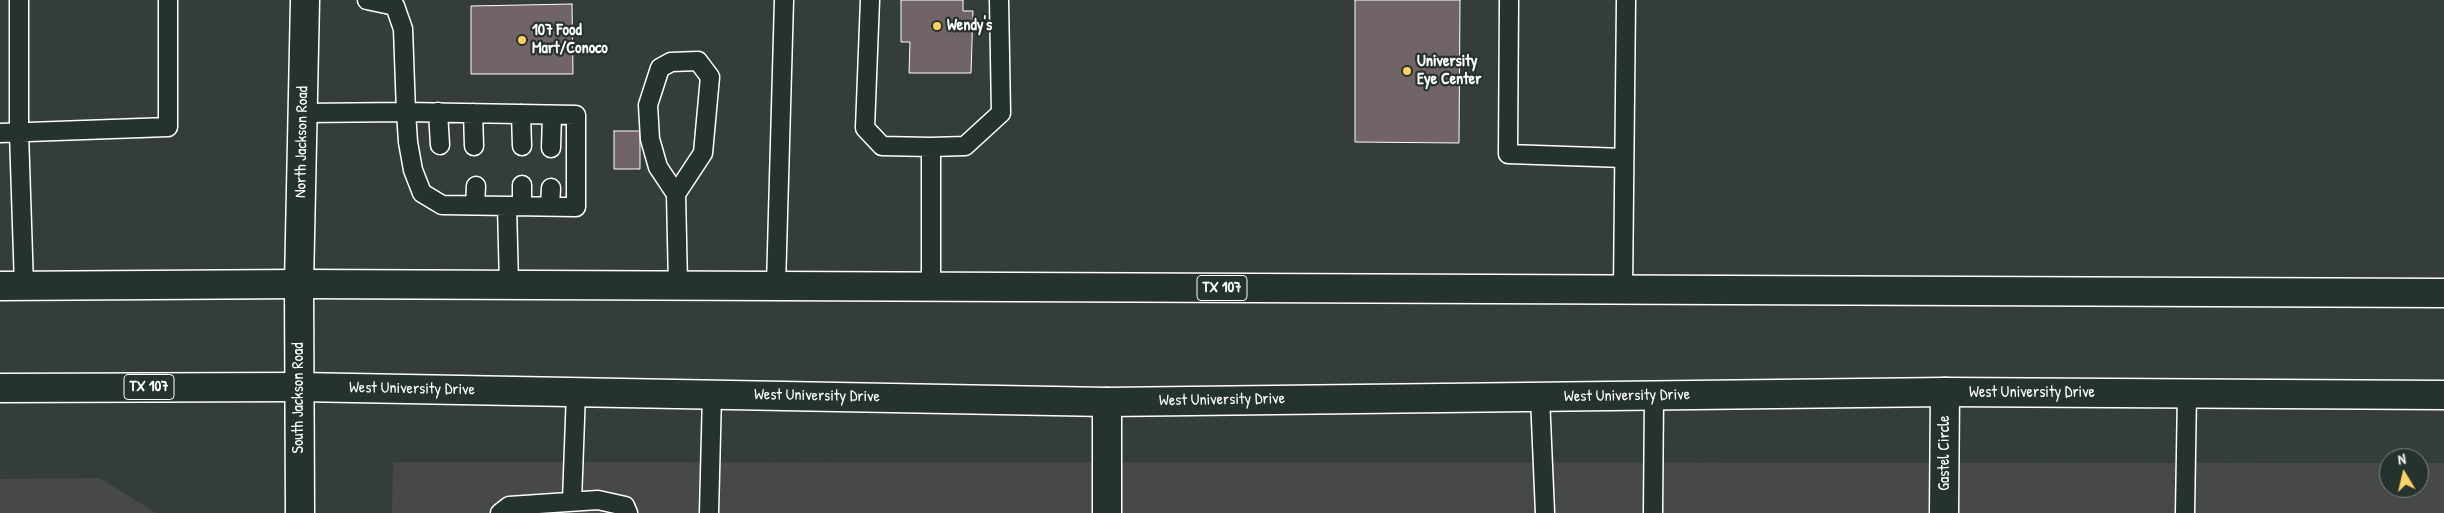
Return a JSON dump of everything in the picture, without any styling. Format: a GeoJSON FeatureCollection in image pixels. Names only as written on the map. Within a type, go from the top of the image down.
{"type":"FeatureCollection","features":[{"type":"Feature","properties":{"kind":"main road","name":"North Jackson Road"},"geometry":{"type":"LineString","coordinates":[[299,284],[305,0]]}},
{"type":"Feature","properties":{"kind":"main road","name":"TX 107"},"geometry":{"type":"LineString","coordinates":[[12,286],[299,284],[678,285],[2444,293]]}},
{"type":"Feature","properties":{"kind":"main road","name":"South Jackson Road"},"geometry":{"type":"LineString","coordinates":[[299,284],[300,513]]}},
{"type":"Feature","properties":{"kind":"main road","name":"West University Drive"},"geometry":{"type":"LineString","coordinates":[[0,388],[299,387],[1108,402],[1945,392],[2444,395]]}},
{"type":"Feature","properties":{"kind":"main road","name":"Gastel Circle"},"geometry":{"type":"LineString","coordinates":[[1944,513],[1945,392]]}},
{"type":"Feature","properties":{"kind":"main road"},"geometry":{"type":"LineString","coordinates":[[1107,513],[1108,402]]}},
{"type":"Feature","properties":{"kind":"lane"},"geometry":{"type":"LineString","coordinates":[[12,286],[19,133],[19,0]]}},
{"type":"Feature","properties":{"kind":"lane"},"geometry":{"type":"LineString","coordinates":[[0,133],[168,128],[168,0]]}},
{"type":"Feature","properties":{"kind":"lane"},"geometry":{"type":"LineString","coordinates":[[303,113],[406,112],[438,112],[576,115],[576,207],[475,205],[422,193],[413,170],[408,142],[406,112],[403,29],[396,6],[367,0]]}},
{"type":"Feature","properties":{"kind":"lane"},"geometry":{"type":"LineString","coordinates":[[776,286],[784,0]]}},
{"type":"Feature","properties":{"kind":"lane"},"geometry":{"type":"LineString","coordinates":[[870,0],[866,128],[882,146],[931,147],[965,146],[1001,113],[999,0]]}},
{"type":"Feature","properties":{"kind":"lane"},"geometry":{"type":"LineString","coordinates":[[1509,0],[1508,154],[1624,158]]}},
{"type":"Feature","properties":{"kind":"lane"},"geometry":{"type":"LineString","coordinates":[[1622,289],[1626,0]]}},
{"type":"Feature","properties":{"kind":"lane"},"geometry":{"type":"LineString","coordinates":[[676,194],[703,154],[710,77],[698,61],[671,62],[660,68],[648,105],[650,139],[658,167],[676,194],[678,285]]}},
{"type":"Feature","properties":{"kind":"lane"},"geometry":{"type":"LineString","coordinates":[[438,112],[440,145]]}},
{"type":"Feature","properties":{"kind":"lane"},"geometry":{"type":"LineString","coordinates":[[473,113],[474,146]]}},
{"type":"Feature","properties":{"kind":"lane"},"geometry":{"type":"LineString","coordinates":[[521,114],[522,146]]}},
{"type":"Feature","properties":{"kind":"lane"},"geometry":{"type":"LineString","coordinates":[[551,148],[552,115]]}},
{"type":"Feature","properties":{"kind":"lane"},"geometry":{"type":"LineString","coordinates":[[931,147],[931,287]]}},
{"type":"Feature","properties":{"kind":"lane"},"geometry":{"type":"LineString","coordinates":[[509,285],[514,206],[522,185]]}},
{"type":"Feature","properties":{"kind":"lane"},"geometry":{"type":"LineString","coordinates":[[475,205],[476,186]]}},
{"type":"Feature","properties":{"kind":"lane"},"geometry":{"type":"LineString","coordinates":[[550,206],[551,188]]}},
{"type":"Feature","properties":{"kind":"lane"},"geometry":{"type":"LineString","coordinates":[[572,501],[576,392]]}},
{"type":"Feature","properties":{"kind":"lane"},"geometry":{"type":"LineString","coordinates":[[2185,513],[2187,393]]}},
{"type":"Feature","properties":{"kind":"lane"},"geometry":{"type":"LineString","coordinates":[[709,513],[712,394]]}},
{"type":"Feature","properties":{"kind":"lane"},"geometry":{"type":"LineString","coordinates":[[1653,513],[1654,396]]}},
{"type":"Feature","properties":{"kind":"lane"},"geometry":{"type":"LineString","coordinates":[[1540,397],[1545,513]]}},
{"type":"Feature","properties":{"kind":"lane"},"geometry":{"type":"LineString","coordinates":[[500,513],[509,506],[598,500],[625,506],[628,513]]}},
{"type":"Feature","properties":{"kind":"shaded area"},"geometry":{"type":"Polygon","coordinates":[[[393,462],[2379,463],[2379,498],[2429,498],[2429,463],[2444,463],[2444,513],[392,513],[393,462]]]}},
{"type":"Feature","properties":{"kind":"shaded area"},"geometry":{"type":"Polygon","coordinates":[[[100,478],[156,513],[0,513],[0,479],[100,478]]]}},
{"type":"Feature","properties":{"kind":"building","name":"Wendy's"},"geometry":{"type":"Polygon","coordinates":[[[901,0],[963,0],[963,11],[973,11],[971,73],[909,73],[910,42],[901,42],[901,0]]]}},
{"type":"Feature","properties":{"kind":"building","name":"University Eye Center"},"geometry":{"type":"Polygon","coordinates":[[[1355,0],[1460,0],[1459,143],[1355,142],[1355,0]]]}},
{"type":"Feature","properties":{"kind":"building","name":"107 Food Mart/Conoco"},"geometry":{"type":"Polygon","coordinates":[[[572,4],[573,74],[471,74],[471,6],[572,4]]]}},
{"type":"Feature","properties":{"kind":"building"},"geometry":{"type":"Polygon","coordinates":[[[614,131],[640,131],[640,169],[614,169],[614,131]]]}},
{"type":"Feature","properties":{"kind":"place","name":"Wendy's"},"geometry":{"type":"Point","coordinates":[937,26]}},
{"type":"Feature","properties":{"kind":"place","name":"107 Food Mart/Conoco"},"geometry":{"type":"Point","coordinates":[522,40]}},
{"type":"Feature","properties":{"kind":"place","name":"University Eye Center"},"geometry":{"type":"Point","coordinates":[1407,71]}}]}
